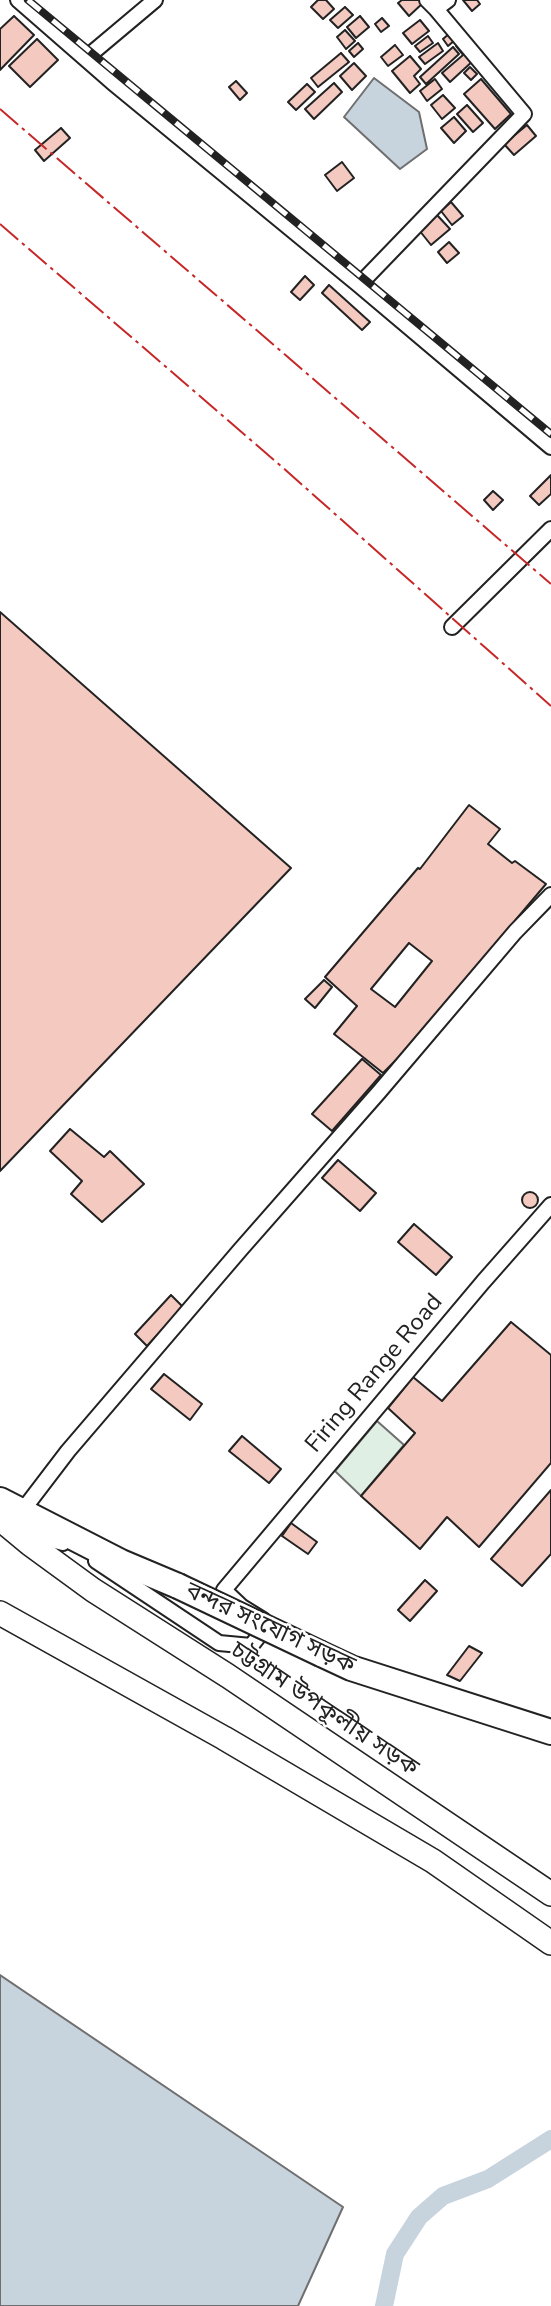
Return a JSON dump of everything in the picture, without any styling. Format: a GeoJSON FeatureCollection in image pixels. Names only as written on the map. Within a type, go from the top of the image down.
{"type":"FeatureCollection","features":[{"type":"Feature","properties":{"kind":"highway","name":"বন্দর সংযোগ সড়ক"},"geometry":{"type":"LineString","coordinates":[[0,1500],[11,1519],[178,1586],[351,1668],[551,1732]]}},
{"type":"Feature","properties":{"kind":"main road","name":"চট্টগ্রাম উপকূলীয় সড়ক"},"geometry":{"type":"LineString","coordinates":[[11,1519],[62,1568],[93,1591],[228,1676],[551,1894]]}},
{"type":"Feature","properties":{"kind":"main road"},"geometry":{"type":"LineString","coordinates":[[0,1613],[224,1738],[433,1861],[551,1942]]}},
{"type":"Feature","properties":{"kind":"street"},"geometry":{"type":"LineString","coordinates":[[18,0],[551,447]]}},
{"type":"Feature","properties":{"kind":"street"},"geometry":{"type":"LineString","coordinates":[[86,58],[155,0]]}},
{"type":"Feature","properties":{"kind":"street"},"geometry":{"type":"LineString","coordinates":[[359,285],[524,114],[432,5],[448,0]]}},
{"type":"Feature","properties":{"kind":"street"},"geometry":{"type":"LineString","coordinates":[[452,627],[551,529]]}},
{"type":"Feature","properties":{"kind":"street"},"geometry":{"type":"LineString","coordinates":[[62,1568],[55,1552],[63,1543],[11,1519],[514,932],[551,895]]}},
{"type":"Feature","properties":{"kind":"street","name":"Firing Range Road"},"geometry":{"type":"LineString","coordinates":[[63,1543],[103,1566],[219,1643],[251,1646],[262,1632],[263,1620],[242,1607],[224,1590],[456,1313],[551,1205]]}},
{"type":"Feature","properties":{"kind":"green space"},"geometry":{"type":"Polygon","coordinates":[[[377,1421],[404,1445],[361,1496],[335,1471],[377,1421]]]}},
{"type":"Feature","properties":{"kind":"shaded area"},"geometry":{"type":"Polygon","coordinates":[[[374,78],[419,112],[427,149],[400,169],[344,117],[374,78]]]}},
{"type":"Feature","properties":{"kind":"shaded area"},"geometry":{"type":"Polygon","coordinates":[[[0,1975],[343,2207],[298,2306],[0,2306],[0,1975]]]}},
{"type":"Feature","properties":{"kind":"building"},"geometry":{"type":"Polygon","coordinates":[[[318,0],[326,0],[334,9],[323,19],[311,7],[318,0]]]}},
{"type":"Feature","properties":{"kind":"building"},"geometry":{"type":"Polygon","coordinates":[[[402,0],[424,2],[409,16],[398,3],[402,0]]]}},
{"type":"Feature","properties":{"kind":"building"},"geometry":{"type":"Polygon","coordinates":[[[463,0],[477,0],[480,4],[472,11],[463,0]]]}},
{"type":"Feature","properties":{"kind":"building"},"geometry":{"type":"Polygon","coordinates":[[[345,7],[353,15],[338,28],[330,20],[345,7]]]}},
{"type":"Feature","properties":{"kind":"building"},"geometry":{"type":"Polygon","coordinates":[[[14,16],[34,35],[0,70],[0,29],[14,16]]]}},
{"type":"Feature","properties":{"kind":"building"},"geometry":{"type":"Polygon","coordinates":[[[360,16],[369,27],[356,38],[347,27],[360,16]]]}},
{"type":"Feature","properties":{"kind":"building"},"geometry":{"type":"Polygon","coordinates":[[[382,18],[389,26],[381,32],[375,24],[382,18]]]}},
{"type":"Feature","properties":{"kind":"building"},"geometry":{"type":"Polygon","coordinates":[[[420,20],[429,31],[412,44],[403,33],[420,20]]]}},
{"type":"Feature","properties":{"kind":"building"},"geometry":{"type":"Polygon","coordinates":[[[345,30],[355,41],[346,49],[337,37],[345,30]]]}},
{"type":"Feature","properties":{"kind":"building"},"geometry":{"type":"Polygon","coordinates":[[[450,33],[455,40],[448,46],[443,39],[450,33]]]}},
{"type":"Feature","properties":{"kind":"building"},"geometry":{"type":"Polygon","coordinates":[[[428,36],[433,43],[420,52],[415,46],[428,36]]]}},
{"type":"Feature","properties":{"kind":"building"},"geometry":{"type":"Polygon","coordinates":[[[37,39],[58,60],[30,87],[9,66],[37,39]]]}},
{"type":"Feature","properties":{"kind":"building"},"geometry":{"type":"Polygon","coordinates":[[[358,43],[363,49],[354,57],[349,51],[358,43]]]}},
{"type":"Feature","properties":{"kind":"building"},"geometry":{"type":"Polygon","coordinates":[[[438,43],[443,51],[425,64],[419,57],[438,43]]]}},
{"type":"Feature","properties":{"kind":"building"},"geometry":{"type":"Polygon","coordinates":[[[460,43],[475,59],[450,82],[442,73],[463,55],[456,46],[460,43]]]}},
{"type":"Feature","properties":{"kind":"building"},"geometry":{"type":"Polygon","coordinates":[[[395,45],[403,55],[388,66],[381,57],[395,45]]]}},
{"type":"Feature","properties":{"kind":"building"},"geometry":{"type":"Polygon","coordinates":[[[453,47],[459,54],[426,84],[420,77],[453,47]]]}},
{"type":"Feature","properties":{"kind":"building"},"geometry":{"type":"Polygon","coordinates":[[[341,53],[349,62],[318,87],[311,78],[341,53]]]}},
{"type":"Feature","properties":{"kind":"building"},"geometry":{"type":"Polygon","coordinates":[[[410,56],[421,69],[414,76],[420,84],[410,93],[392,71],[410,56]]]}},
{"type":"Feature","properties":{"kind":"building"},"geometry":{"type":"Polygon","coordinates":[[[354,63],[366,76],[352,90],[340,76],[354,63]]]}},
{"type":"Feature","properties":{"kind":"building"},"geometry":{"type":"Polygon","coordinates":[[[470,67],[477,74],[471,80],[464,73],[470,67]]]}},
{"type":"Feature","properties":{"kind":"building"},"geometry":{"type":"Polygon","coordinates":[[[435,79],[442,89],[427,101],[420,91],[435,79]]]}},
{"type":"Feature","properties":{"kind":"building"},"geometry":{"type":"Polygon","coordinates":[[[481,79],[511,114],[495,129],[464,94],[481,79]]]}},
{"type":"Feature","properties":{"kind":"building"},"geometry":{"type":"Polygon","coordinates":[[[236,81],[247,93],[240,100],[229,87],[236,81]]]}},
{"type":"Feature","properties":{"kind":"building"},"geometry":{"type":"Polygon","coordinates":[[[334,83],[342,92],[314,119],[305,109],[334,83]]]}},
{"type":"Feature","properties":{"kind":"building"},"geometry":{"type":"Polygon","coordinates":[[[307,84],[315,92],[296,110],[288,102],[307,84]]]}},
{"type":"Feature","properties":{"kind":"building"},"geometry":{"type":"Polygon","coordinates":[[[443,95],[455,108],[442,119],[431,105],[443,95]]]}},
{"type":"Feature","properties":{"kind":"building"},"geometry":{"type":"Polygon","coordinates":[[[467,105],[483,123],[473,132],[457,114],[467,105]]]}},
{"type":"Feature","properties":{"kind":"building"},"geometry":{"type":"Polygon","coordinates":[[[454,117],[466,131],[454,143],[441,128],[454,117]]]}},
{"type":"Feature","properties":{"kind":"building"},"geometry":{"type":"Polygon","coordinates":[[[527,125],[536,136],[514,155],[504,144],[527,125]]]}},
{"type":"Feature","properties":{"kind":"building"},"geometry":{"type":"Polygon","coordinates":[[[61,128],[70,138],[44,161],[35,150],[61,128]]]}},
{"type":"Feature","properties":{"kind":"building"},"geometry":{"type":"Polygon","coordinates":[[[342,162],[354,178],[337,191],[325,175],[342,162]]]}},
{"type":"Feature","properties":{"kind":"building"},"geometry":{"type":"Polygon","coordinates":[[[451,202],[463,216],[452,225],[441,211],[451,202]]]}},
{"type":"Feature","properties":{"kind":"building"},"geometry":{"type":"Polygon","coordinates":[[[437,215],[450,229],[431,245],[419,230],[437,215]]]}},
{"type":"Feature","properties":{"kind":"building"},"geometry":{"type":"Polygon","coordinates":[[[449,242],[459,253],[447,263],[438,252],[449,242]]]}},
{"type":"Feature","properties":{"kind":"building"},"geometry":{"type":"Polygon","coordinates":[[[305,276],[314,285],[300,300],[291,292],[305,276]]]}},
{"type":"Feature","properties":{"kind":"building"},"geometry":{"type":"Polygon","coordinates":[[[329,285],[370,322],[362,330],[322,293],[329,285]]]}},
{"type":"Feature","properties":{"kind":"building"},"geometry":{"type":"Polygon","coordinates":[[[551,475],[551,494],[539,505],[530,496],[551,475]]]}},
{"type":"Feature","properties":{"kind":"building"},"geometry":{"type":"Polygon","coordinates":[[[493,491],[503,500],[493,510],[484,500],[493,491]]]}},
{"type":"Feature","properties":{"kind":"building"},"geometry":{"type":"Polygon","coordinates":[[[0,612],[291,868],[0,1171],[0,612]]]}},
{"type":"Feature","properties":{"kind":"building"},"geometry":{"type":"Polygon","coordinates":[[[469,805],[500,829],[488,844],[546,884],[383,1073],[334,1034],[357,1006],[325,977],[418,868],[420,869],[469,805]],[[409,943],[371,989],[395,1007],[432,961],[409,943]]]}},
{"type":"Feature","properties":{"kind":"building"},"geometry":{"type":"Polygon","coordinates":[[[324,980],[332,987],[315,1008],[305,999],[324,980]]]}},
{"type":"Feature","properties":{"kind":"building"},"geometry":{"type":"Polygon","coordinates":[[[362,1059],[381,1075],[332,1131],[312,1114],[362,1059]]]}},
{"type":"Feature","properties":{"kind":"building"},"geometry":{"type":"Polygon","coordinates":[[[70,1129],[104,1157],[110,1151],[144,1184],[102,1222],[71,1194],[82,1181],[50,1151],[70,1129]]]}},
{"type":"Feature","properties":{"kind":"building"},"geometry":{"type":"Polygon","coordinates":[[[338,1160],[376,1193],[360,1211],[322,1178],[338,1160]]]}},
{"type":"Feature","properties":{"kind":"building"},"geometry":{"type":"Polygon","coordinates":[[[527,1192],[533,1192],[538,1200],[536,1206],[527,1208],[522,1203],[522,1197],[527,1192]]]}},
{"type":"Feature","properties":{"kind":"building"},"geometry":{"type":"Polygon","coordinates":[[[414,1224],[452,1257],[436,1275],[398,1242],[414,1224]]]}},
{"type":"Feature","properties":{"kind":"building"},"geometry":{"type":"Polygon","coordinates":[[[171,1295],[183,1307],[147,1346],[135,1334],[171,1295]]]}},
{"type":"Feature","properties":{"kind":"building"},"geometry":{"type":"Polygon","coordinates":[[[511,1322],[551,1355],[551,1463],[479,1547],[447,1517],[420,1549],[361,1496],[415,1433],[388,1408],[413,1377],[442,1401],[511,1322]]]}},
{"type":"Feature","properties":{"kind":"building"},"geometry":{"type":"Polygon","coordinates":[[[164,1374],[202,1404],[190,1420],[151,1389],[164,1374]]]}},
{"type":"Feature","properties":{"kind":"building"},"geometry":{"type":"Polygon","coordinates":[[[242,1436],[281,1469],[269,1483],[229,1451],[242,1436]]]}},
{"type":"Feature","properties":{"kind":"building"},"geometry":{"type":"Polygon","coordinates":[[[551,1490],[551,1554],[522,1586],[491,1559],[551,1490]]]}},
{"type":"Feature","properties":{"kind":"building"},"geometry":{"type":"Polygon","coordinates":[[[291,1523],[317,1542],[308,1554],[282,1536],[291,1523]]]}},
{"type":"Feature","properties":{"kind":"building"},"geometry":{"type":"Polygon","coordinates":[[[425,1580],[437,1591],[410,1621],[398,1610],[425,1580]]]}},
{"type":"Feature","properties":{"kind":"building"},"geometry":{"type":"Polygon","coordinates":[[[469,1646],[482,1653],[460,1681],[447,1675],[469,1646]]]}},
{"type":"Feature","properties":{"kind":"waterway"},"geometry":{"type":"LineString","coordinates":[[384,2306],[395,2254],[419,2217],[443,2196],[488,2179],[551,2139]]}},
{"type":"Feature","properties":{"kind":"railway"},"geometry":{"type":"LineString","coordinates":[[28,0],[551,434]]}},
{"type":"Feature","properties":{"kind":"power"},"geometry":{"type":"LineString","coordinates":[[0,109],[551,584]]}},
{"type":"Feature","properties":{"kind":"power"},"geometry":{"type":"LineString","coordinates":[[0,224],[281,466],[551,706]]}}]}
